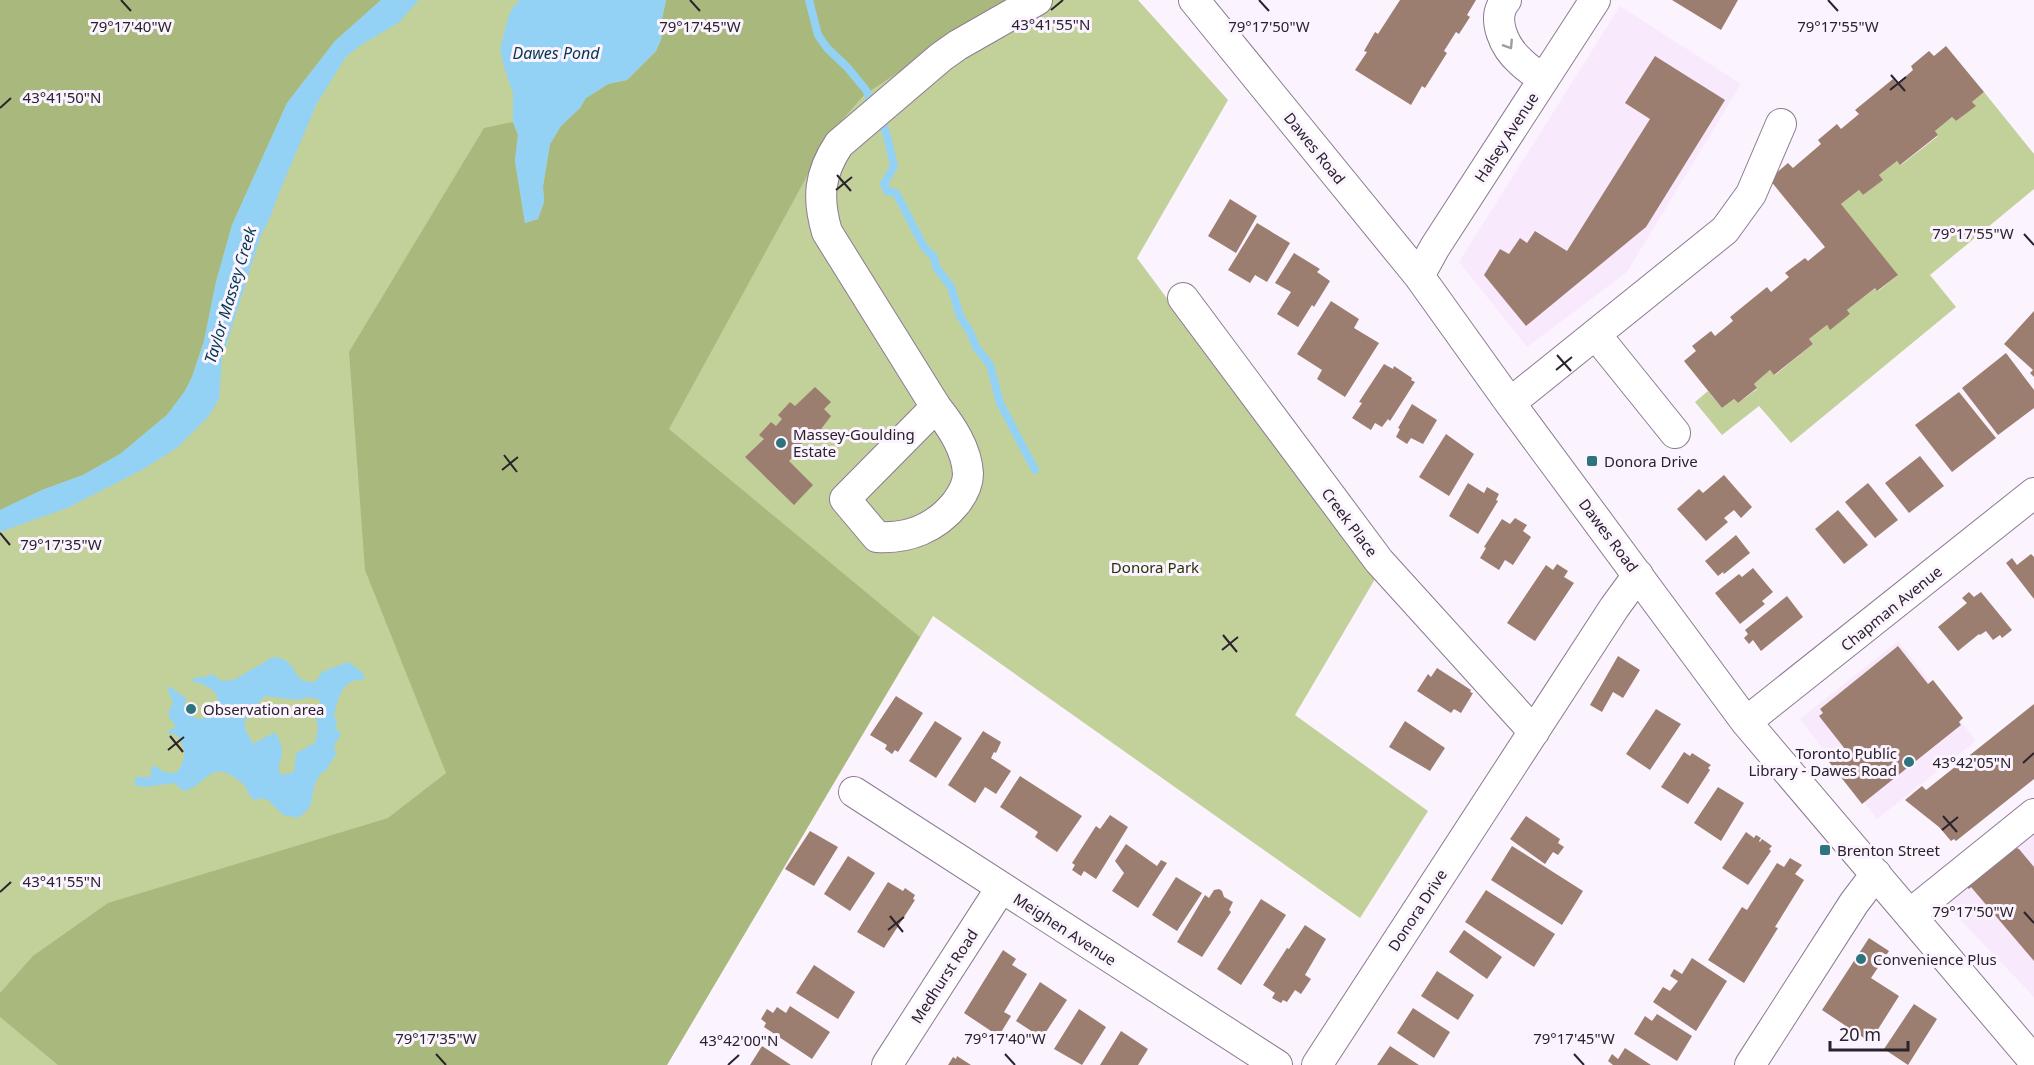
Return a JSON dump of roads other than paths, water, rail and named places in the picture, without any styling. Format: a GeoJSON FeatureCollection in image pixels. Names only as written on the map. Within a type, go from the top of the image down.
{"type":"FeatureCollection","features":[{"type":"Feature","properties":{"kind":"street"},"geometry":{"type":"LineString","coordinates":[[936,407],[826,232],[819,195],[830,157],[839,144],[857,127],[958,45],[1037,0]]}},
{"type":"Feature","properties":{"kind":"street","name":"Dawes Road"},"geometry":{"type":"LineString","coordinates":[[1194,0],[1419,276],[1746,722],[2034,1061]]}},
{"type":"Feature","properties":{"kind":"street"},"geometry":{"type":"LineString","coordinates":[[1506,0],[1498,20],[1503,38],[1519,61],[1544,79]]}},
{"type":"Feature","properties":{"kind":"street","name":"Halsey Avenue"},"geometry":{"type":"LineString","coordinates":[[1419,276],[1595,0]]}},
{"type":"Feature","properties":{"kind":"street"},"geometry":{"type":"LineString","coordinates":[[1510,403],[1725,230],[1751,194],[1781,124]]}},
{"type":"Feature","properties":{"kind":"street","name":"Creek Place"},"geometry":{"type":"LineString","coordinates":[[1183,298],[1379,561],[1534,732]]}},
{"type":"Feature","properties":{"kind":"street"},"geometry":{"type":"LineString","coordinates":[[1596,335],[1675,433]]}},
{"type":"Feature","properties":{"kind":"street","name":"Chapman Avenue"},"geometry":{"type":"LineString","coordinates":[[1746,722],[2034,493]]}},
{"type":"Feature","properties":{"kind":"street","name":"Donora Drive"},"geometry":{"type":"LineString","coordinates":[[1317,1065],[1614,608],[1638,575]]}},
{"type":"Feature","properties":{"kind":"street","name":"Meighen Avenue"},"geometry":{"type":"LineString","coordinates":[[854,792],[1277,1065]]}},
{"type":"Feature","properties":{"kind":"street"},"geometry":{"type":"LineString","coordinates":[[1910,914],[2032,819]]}},
{"type":"Feature","properties":{"kind":"street"},"geometry":{"type":"LineString","coordinates":[[1750,1065],[1854,903],[1876,874]]}},
{"type":"Feature","properties":{"kind":"street","name":"Medhurst Road"},"geometry":{"type":"LineString","coordinates":[[887,1065],[1001,888]]}},
{"type":"Feature","properties":{"kind":"water","name":"Taylor Massey Creek"},"geometry":{"type":"Polygon","coordinates":[[[381,0],[419,0],[398,23],[358,47],[345,58],[316,105],[261,235],[222,358],[219,399],[208,417],[178,447],[142,470],[67,508],[0,532],[0,510],[42,490],[83,475],[120,454],[167,415],[185,391],[204,341],[216,282],[232,225],[287,103],[335,41],[381,0]]]}},
{"type":"Feature","properties":{"kind":"water","name":"Dawes Pond"},"geometry":{"type":"Polygon","coordinates":[[[520,0],[666,0],[662,19],[662,37],[656,51],[627,80],[608,84],[586,98],[580,108],[561,126],[550,144],[543,186],[544,202],[538,219],[525,223],[515,161],[518,135],[513,122],[513,93],[500,49],[508,18],[513,7],[520,0]]]}},
{"type":"Feature","properties":{"kind":"water"},"geometry":{"type":"Polygon","coordinates":[[[273,657],[288,662],[301,679],[307,682],[315,682],[322,672],[348,662],[362,672],[365,680],[351,682],[342,690],[334,716],[337,721],[335,730],[340,730],[340,736],[334,746],[336,754],[325,772],[320,773],[309,807],[298,818],[283,815],[268,800],[261,798],[255,800],[241,782],[223,772],[211,774],[184,791],[174,783],[145,787],[134,785],[136,777],[151,777],[151,769],[154,765],[164,772],[176,773],[184,759],[184,748],[180,739],[176,734],[166,734],[176,726],[169,718],[169,710],[173,703],[168,690],[169,686],[187,699],[184,705],[191,715],[200,719],[208,717],[215,711],[218,703],[216,695],[208,687],[191,681],[196,677],[212,674],[222,681],[234,680],[273,657]],[[265,696],[259,702],[256,714],[245,719],[245,729],[253,744],[275,732],[281,746],[282,754],[278,769],[282,775],[294,772],[296,753],[315,743],[318,728],[316,715],[321,701],[311,697],[296,700],[265,696]]]}},
{"type":"Feature","properties":{"kind":"waterway"},"geometry":{"type":"LineString","coordinates":[[809,0],[818,35],[866,90],[874,108]]}},
{"type":"Feature","properties":{"kind":"waterway"},"geometry":{"type":"LineString","coordinates":[[879,118],[886,132],[894,166],[884,184],[887,191],[896,193],[924,247],[934,257],[936,267],[951,287],[960,316],[976,347],[990,365],[1000,403],[1035,470]]}},
{"type":"Feature","properties":{"kind":"place","name":"Massey-Goulding Estate"},"geometry":{"type":"Point","coordinates":[781,443]}},
{"type":"Feature","properties":{"kind":"place","name":"Donora Drive"},"geometry":{"type":"Point","coordinates":[1592,461]}},
{"type":"Feature","properties":{"kind":"place","name":"Observation area"},"geometry":{"type":"Point","coordinates":[191,709]}},
{"type":"Feature","properties":{"kind":"place","name":"Toronto Public Library - Dawes Road"},"geometry":{"type":"Point","coordinates":[1909,762]}},
{"type":"Feature","properties":{"kind":"place","name":"Brenton Street"},"geometry":{"type":"Point","coordinates":[1825,850]}},
{"type":"Feature","properties":{"kind":"place","name":"Convenience Plus"},"geometry":{"type":"Point","coordinates":[1861,959]}},
{"type":"Feature","properties":{"kind":"park label","name":"Donora Park"},"geometry":{"type":"Point","coordinates":[1155,567]}}]}
